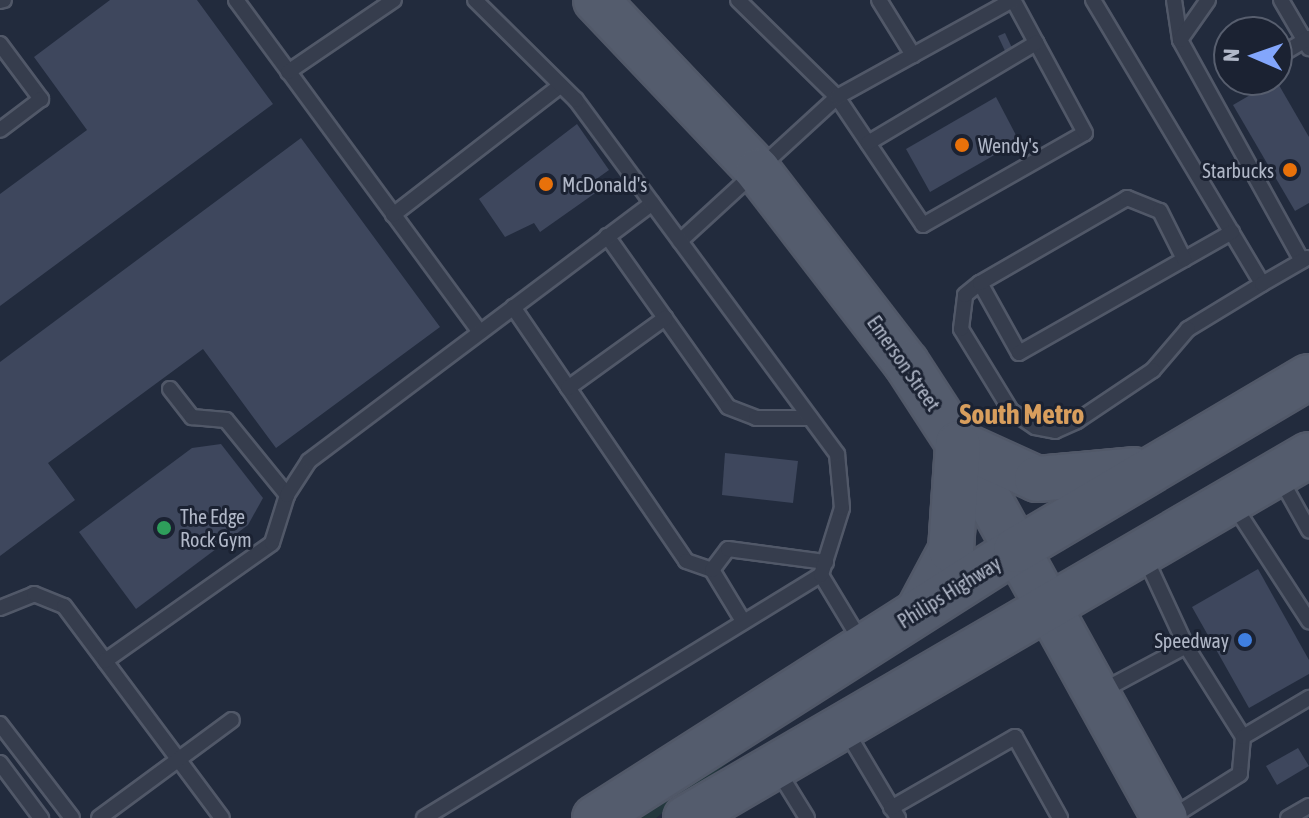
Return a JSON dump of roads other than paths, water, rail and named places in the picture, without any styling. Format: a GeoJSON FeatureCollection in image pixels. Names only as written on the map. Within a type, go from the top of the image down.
{"type":"FeatureCollection","features":[{"type":"Feature","properties":{"kind":"main road","name":"Emerson Street"},"geometry":{"type":"LineString","coordinates":[[596,0],[758,171],[870,314],[958,443],[1167,818]]}},
{"type":"Feature","properties":{"kind":"main road","name":"Philips Highway"},"geometry":{"type":"LineString","coordinates":[[595,818],[1016,550],[1309,377]]}},
{"type":"Feature","properties":{"kind":"main road"},"geometry":{"type":"LineString","coordinates":[[917,612],[951,550],[958,443],[1037,479],[1162,465]]}},
{"type":"Feature","properties":{"kind":"main road"},"geometry":{"type":"LineString","coordinates":[[686,818],[1293,464]]}},
{"type":"Feature","properties":{"kind":"lane"},"geometry":{"type":"LineString","coordinates":[[236,0],[480,332]]}},
{"type":"Feature","properties":{"kind":"lane"},"geometry":{"type":"LineString","coordinates":[[288,72],[394,0]]}},
{"type":"Feature","properties":{"kind":"lane"},"geometry":{"type":"LineString","coordinates":[[475,0],[561,85],[837,454],[842,486],[823,568],[863,645]]}},
{"type":"Feature","properties":{"kind":"lane"},"geometry":{"type":"LineString","coordinates":[[680,241],[837,97],[1013,0],[1085,133],[923,225],[837,97],[738,0]]}},
{"type":"Feature","properties":{"kind":"lane"},"geometry":{"type":"LineString","coordinates":[[879,0],[913,55]]}},
{"type":"Feature","properties":{"kind":"lane"},"geometry":{"type":"LineString","coordinates":[[1093,0],[1262,284]]}},
{"type":"Feature","properties":{"kind":"lane"},"geometry":{"type":"LineString","coordinates":[[1174,0],[1180,40],[1305,259],[1188,329],[1153,370],[1055,431],[1011,411],[961,329],[965,295],[980,283],[1127,198],[1160,211],[1184,259]]}},
{"type":"Feature","properties":{"kind":"lane"},"geometry":{"type":"LineString","coordinates":[[1180,40],[1208,0]]}},
{"type":"Feature","properties":{"kind":"lane"},"geometry":{"type":"LineString","coordinates":[[1281,0],[1308,42]]}},
{"type":"Feature","properties":{"kind":"lane"},"geometry":{"type":"LineString","coordinates":[[868,143],[1036,43]]}},
{"type":"Feature","properties":{"kind":"lane"},"geometry":{"type":"LineString","coordinates":[[0,44],[41,99],[0,130]]}},
{"type":"Feature","properties":{"kind":"lane"},"geometry":{"type":"LineString","coordinates":[[393,215],[561,85]]}},
{"type":"Feature","properties":{"kind":"lane"},"geometry":{"type":"LineString","coordinates":[[105,661],[272,543],[287,495],[309,461],[652,203]]}},
{"type":"Feature","properties":{"kind":"lane"},"geometry":{"type":"LineString","coordinates":[[980,283],[1019,353],[1232,232]]}},
{"type":"Feature","properties":{"kind":"lane"},"geometry":{"type":"LineString","coordinates":[[607,236],[728,407],[756,418],[810,418]]}},
{"type":"Feature","properties":{"kind":"lane"},"geometry":{"type":"LineString","coordinates":[[513,307],[686,561],[712,570],[743,621]]}},
{"type":"Feature","properties":{"kind":"lane"},"geometry":{"type":"LineString","coordinates":[[568,388],[665,318]]}},
{"type":"Feature","properties":{"kind":"lane"},"geometry":{"type":"LineString","coordinates":[[170,389],[192,417],[226,420],[287,495]]}},
{"type":"Feature","properties":{"kind":"lane"},"geometry":{"type":"LineString","coordinates":[[1293,464],[1309,530]]}},
{"type":"Feature","properties":{"kind":"lane"},"geometry":{"type":"LineString","coordinates":[[1231,500],[1309,621]]}},
{"type":"Feature","properties":{"kind":"lane"},"geometry":{"type":"LineString","coordinates":[[712,570],[728,549],[823,568]]}},
{"type":"Feature","properties":{"kind":"lane"},"geometry":{"type":"LineString","coordinates":[[1142,550],[1186,646],[1243,737],[1240,774],[1167,818]]}},
{"type":"Feature","properties":{"kind":"lane"},"geometry":{"type":"LineString","coordinates":[[424,818],[743,621],[823,568]]}},
{"type":"Feature","properties":{"kind":"lane"},"geometry":{"type":"LineString","coordinates":[[0,608],[34,594],[49,597],[105,661],[222,818]]}},
{"type":"Feature","properties":{"kind":"lane"},"geometry":{"type":"LineString","coordinates":[[1096,694],[1186,646]]}},
{"type":"Feature","properties":{"kind":"lane"},"geometry":{"type":"LineString","coordinates":[[1243,737],[1309,698]]}},
{"type":"Feature","properties":{"kind":"lane"},"geometry":{"type":"LineString","coordinates":[[99,818],[232,720]]}},
{"type":"Feature","properties":{"kind":"lane"},"geometry":{"type":"LineString","coordinates":[[0,724],[72,818]]}},
{"type":"Feature","properties":{"kind":"lane"},"geometry":{"type":"LineString","coordinates":[[843,725],[894,813],[1015,737],[1060,818]]}},
{"type":"Feature","properties":{"kind":"lane"},"geometry":{"type":"LineString","coordinates":[[0,763],[41,818]]}},
{"type":"Feature","properties":{"kind":"lane"},"geometry":{"type":"LineString","coordinates":[[774,765],[807,818]]}},
{"type":"Feature","properties":{"kind":"lane"},"geometry":{"type":"LineString","coordinates":[[1288,818],[1309,806]]}},
{"type":"Feature","properties":{"kind":"place","name":"Wendy's"},"geometry":{"type":"Point","coordinates":[962,145]}},
{"type":"Feature","properties":{"kind":"place","name":"Starbucks"},"geometry":{"type":"Point","coordinates":[1290,170]}},
{"type":"Feature","properties":{"kind":"place","name":"McDonald's"},"geometry":{"type":"Point","coordinates":[546,184]}},
{"type":"Feature","properties":{"kind":"place","name":"The Edge Rock Gym"},"geometry":{"type":"Point","coordinates":[164,528]}},
{"type":"Feature","properties":{"kind":"place","name":"Speedway"},"geometry":{"type":"Point","coordinates":[1245,640]}},
{"type":"Feature","properties":{"kind":"district","name":"South Metro"},"geometry":{"type":"Point","coordinates":[1022,414]}}]}
